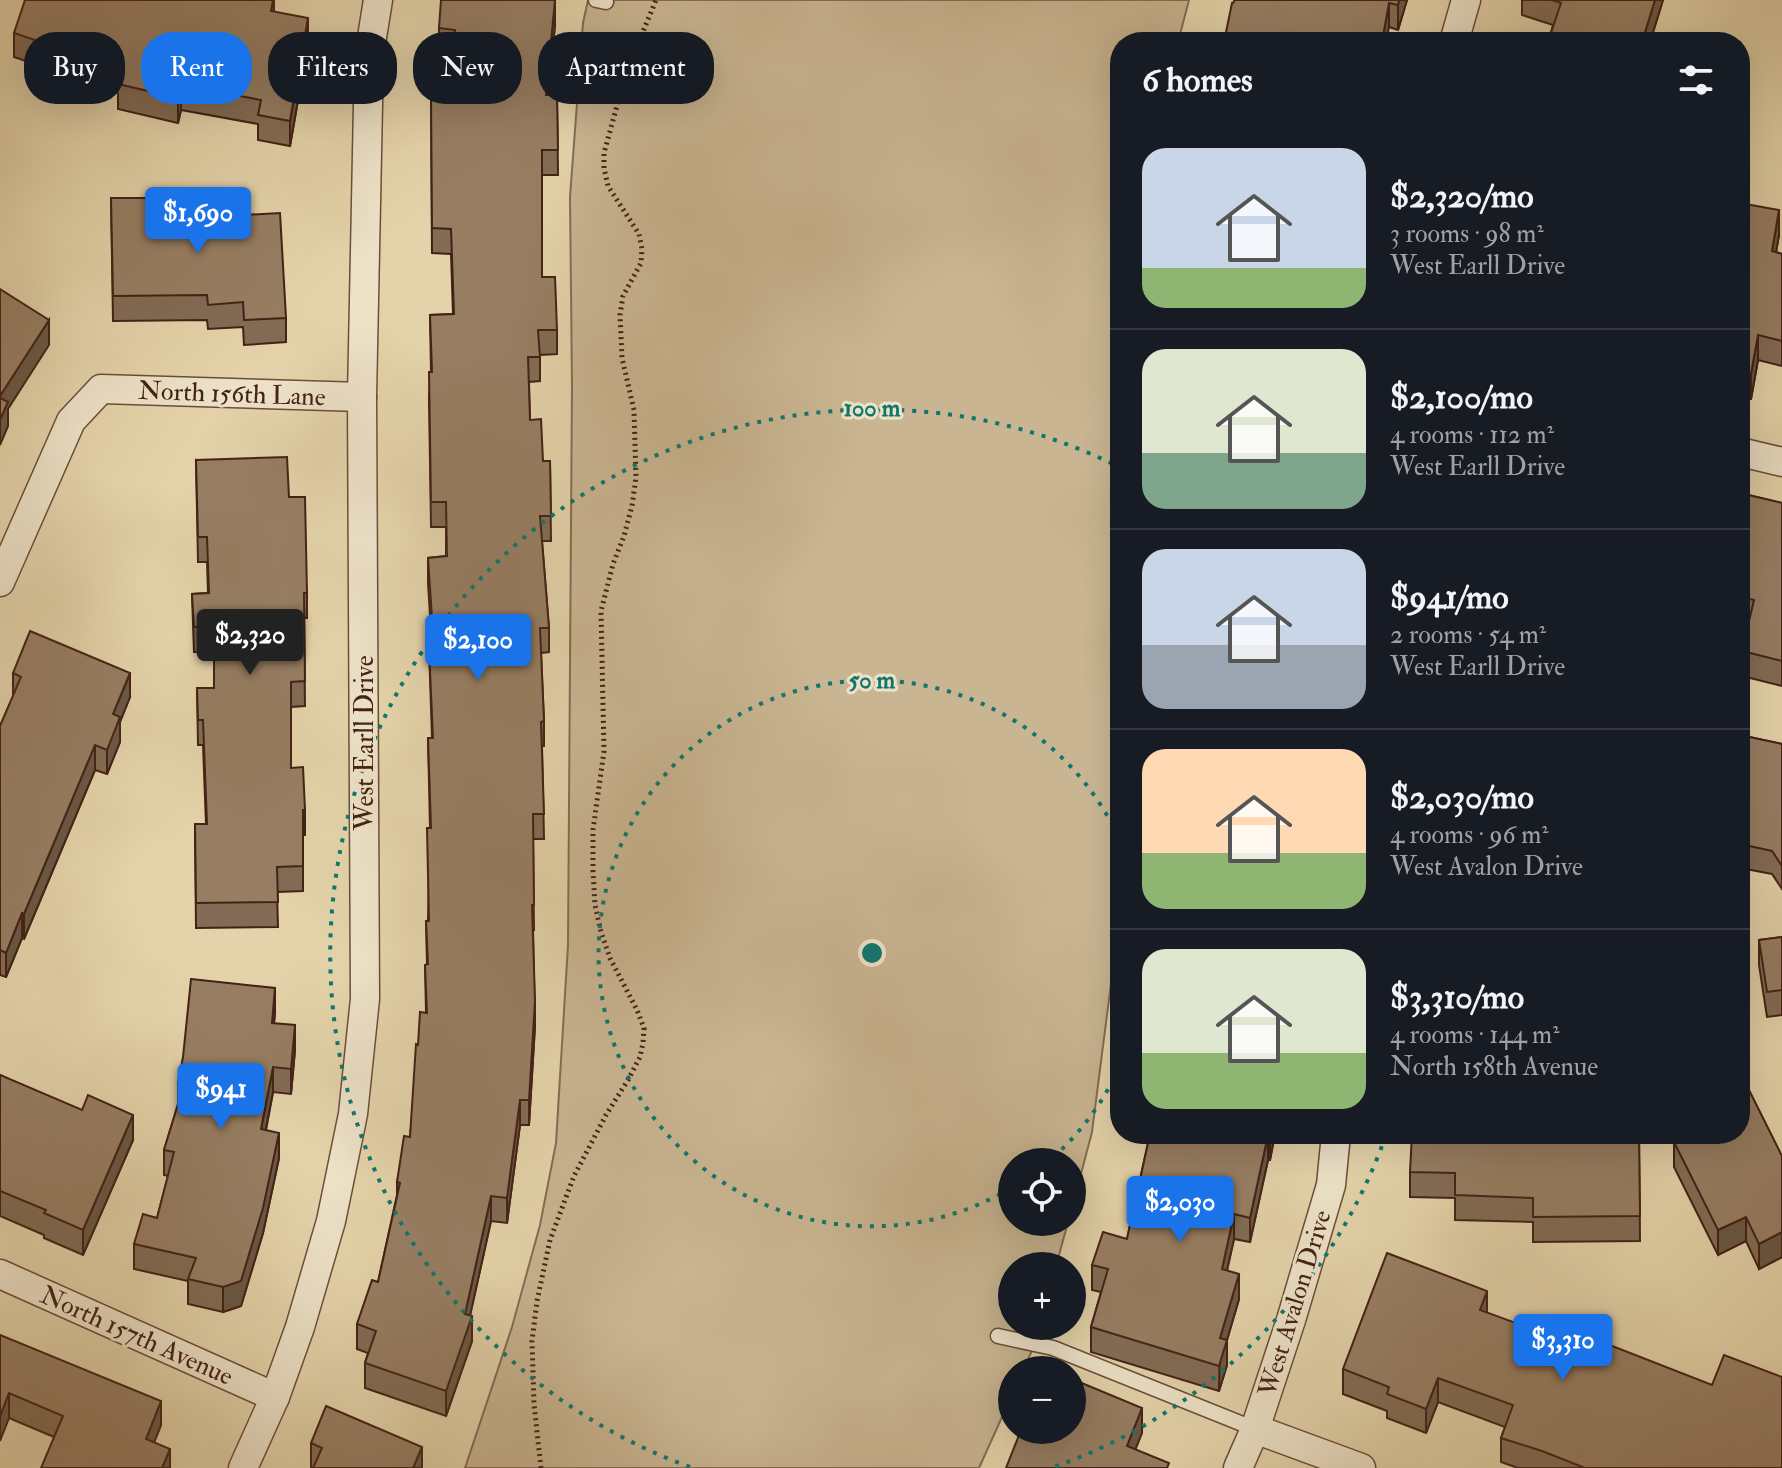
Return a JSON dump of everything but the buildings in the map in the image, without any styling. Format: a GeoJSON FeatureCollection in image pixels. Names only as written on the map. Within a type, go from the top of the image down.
{"type":"FeatureCollection","features":[{"type":"Feature","properties":{"kind":"street","name":"West Earll Drive"},"geometry":{"type":"LineString","coordinates":[[243,1468],[275,1397],[300,1327],[331,1221],[353,1114],[365,999],[362,397],[369,56],[378,0]]}},
{"type":"Feature","properties":{"kind":"street"},"geometry":{"type":"LineString","coordinates":[[1457,32],[1466,0]]}},
{"type":"Feature","properties":{"kind":"street","name":"North 156th Lane"},"geometry":{"type":"LineString","coordinates":[[0,582],[71,421],[101,389],[362,397]]}},
{"type":"Feature","properties":{"kind":"street"},"geometry":{"type":"LineString","coordinates":[[1750,454],[1782,462]]}},
{"type":"Feature","properties":{"kind":"street","name":"West Avalon Drive"},"geometry":{"type":"LineString","coordinates":[[1238,1468],[1255,1429],[1291,1320],[1331,1185],[1335,1144]]}},
{"type":"Feature","properties":{"kind":"street","name":"North 157th Avenue"},"geometry":{"type":"LineString","coordinates":[[0,1274],[275,1397]]}},
{"type":"Feature","properties":{"kind":"street"},"geometry":{"type":"LineString","coordinates":[[1255,1429],[1361,1468]]}},
{"type":"Feature","properties":{"kind":"lane"},"geometry":{"type":"LineString","coordinates":[[1016,1340],[1053,1348],[1255,1429]]}},
{"type":"Feature","properties":{"kind":"path"},"geometry":{"type":"LineString","coordinates":[[541,1468],[532,1376],[532,1341],[541,1276],[550,1240],[574,1176],[640,1057],[643,1043],[644,1028],[610,958],[601,932],[594,893],[593,830],[604,751],[601,611],[632,506],[636,477],[634,410],[622,358],[620,315],[623,296],[641,263],[642,249],[639,234],[608,186],[604,153],[626,73],[656,0]]}},
{"type":"Feature","properties":{"kind":"shaded area"},"geometry":{"type":"Polygon","coordinates":[[[588,0],[1189,0],[1181,32],[1110,32],[1110,991],[1092,1132],[1086,1155],[1086,1148],[998,1148],[998,1236],[1064,1236],[1060,1252],[998,1252],[998,1340],[1036,1340],[1030,1356],[998,1356],[998,1426],[979,1468],[465,1468],[512,1327],[540,1225],[556,1143],[568,945],[572,385],[570,197],[577,104],[714,104],[714,32],[582,32],[588,0]]]}}]}
